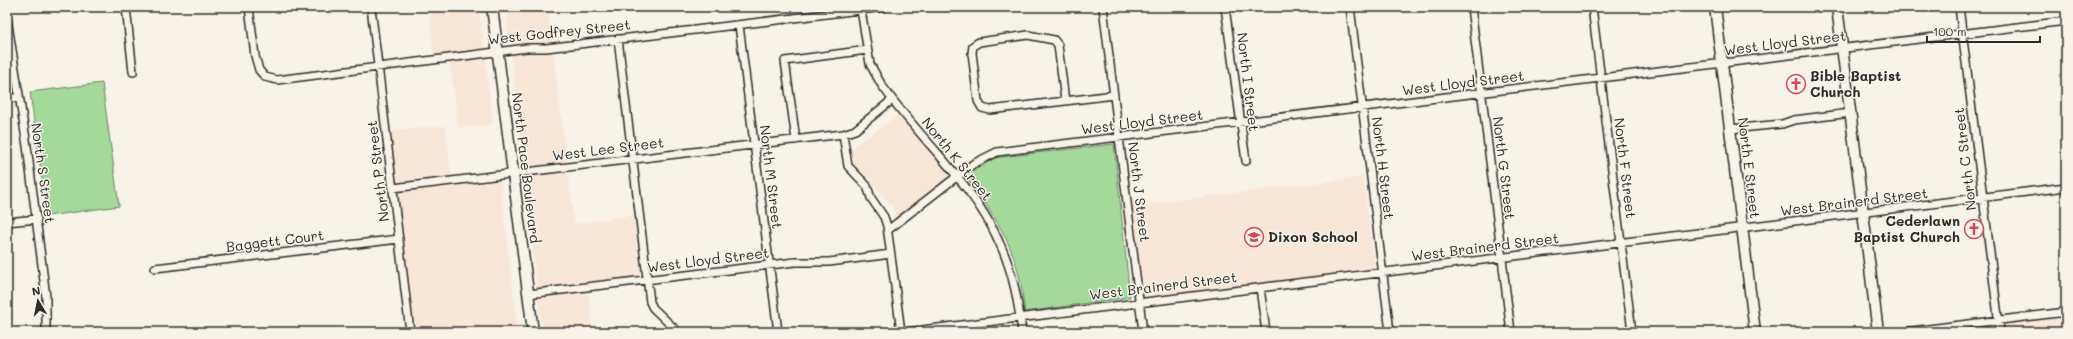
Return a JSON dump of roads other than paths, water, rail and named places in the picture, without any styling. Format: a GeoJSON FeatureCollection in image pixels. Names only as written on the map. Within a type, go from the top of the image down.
{"type":"FeatureCollection","features":[{"type":"Feature","properties":{"kind":"street"},"geometry":{"type":"LineString","coordinates":[[126,7],[133,72]]}},
{"type":"Feature","properties":{"kind":"street","name":"West Godfrey Street"},"geometry":{"type":"LineString","coordinates":[[249,7],[255,56],[263,74],[271,79],[284,80],[498,52],[884,7]]}},
{"type":"Feature","properties":{"kind":"street","name":"North P Street"},"geometry":{"type":"LineString","coordinates":[[371,7],[410,332]]}},
{"type":"Feature","properties":{"kind":"street","name":"North Pace Boulevard"},"geometry":{"type":"LineString","coordinates":[[492,7],[533,332]]}},
{"type":"Feature","properties":{"kind":"street","name":"North J Street"},"geometry":{"type":"LineString","coordinates":[[1103,7],[1143,332]]}},
{"type":"Feature","properties":{"kind":"street","name":"North I Street"},"geometry":{"type":"LineString","coordinates":[[1225,7],[1246,161]]}},
{"type":"Feature","properties":{"kind":"street","name":"North H Street"},"geometry":{"type":"LineString","coordinates":[[1350,7],[1390,332]]}},
{"type":"Feature","properties":{"kind":"street","name":"North G Street"},"geometry":{"type":"LineString","coordinates":[[1471,7],[1511,332]]}},
{"type":"Feature","properties":{"kind":"street","name":"North F Street"},"geometry":{"type":"LineString","coordinates":[[1592,7],[1632,332]]}},
{"type":"Feature","properties":{"kind":"street","name":"North E Street"},"geometry":{"type":"LineString","coordinates":[[1715,7],[1755,332]]}},
{"type":"Feature","properties":{"kind":"street"},"geometry":{"type":"LineString","coordinates":[[1837,7],[1878,332]]}},
{"type":"Feature","properties":{"kind":"street","name":"North C Street"},"geometry":{"type":"LineString","coordinates":[[1959,7],[2000,332]]}},
{"type":"Feature","properties":{"kind":"street","name":"North K Street"},"geometry":{"type":"LineString","coordinates":[[862,10],[870,64],[892,100],[983,211],[1000,243],[1013,278],[1022,332]]}},
{"type":"Feature","properties":{"kind":"street","name":"North S Street"},"geometry":{"type":"LineString","coordinates":[[7,18],[37,220],[46,297],[46,332]]}},
{"type":"Feature","properties":{"kind":"street","name":"West Lloyd Street"},"geometry":{"type":"LineString","coordinates":[[888,230],[980,159],[997,152],[1240,124],[2066,21]]}},
{"type":"Feature","properties":{"kind":"street","name":"North M Street"},"geometry":{"type":"LineString","coordinates":[[739,25],[778,332]]}},
{"type":"Feature","properties":{"kind":"street"},"geometry":{"type":"LineString","coordinates":[[1065,101],[1057,42],[1028,35],[979,42],[973,46],[972,53],[978,101],[982,108],[990,110],[1065,101],[1114,95]]}},
{"type":"Feature","properties":{"kind":"street"},"geometry":{"type":"LineString","coordinates":[[618,39],[650,302],[653,308],[678,332]]}},
{"type":"Feature","properties":{"kind":"street"},"geometry":{"type":"LineString","coordinates":[[796,140],[786,61],[867,50]]}},
{"type":"Feature","properties":{"kind":"street"},"geometry":{"type":"LineString","coordinates":[[7,99],[20,98]]}},
{"type":"Feature","properties":{"kind":"street","name":"West Lee Street"},"geometry":{"type":"LineString","coordinates":[[393,188],[843,134],[855,130],[892,100]]}},
{"type":"Feature","properties":{"kind":"street"},"geometry":{"type":"LineString","coordinates":[[1730,129],[1782,124],[1794,120],[1851,114]]}},
{"type":"Feature","properties":{"kind":"street"},"geometry":{"type":"LineString","coordinates":[[843,134],[848,166],[867,186],[871,198],[884,217],[888,230],[901,332]]}},
{"type":"Feature","properties":{"kind":"street","name":"West Brainerd Street"},"geometry":{"type":"LineString","coordinates":[[906,332],[1863,214],[2066,187]]}},
{"type":"Feature","properties":{"kind":"street"},"geometry":{"type":"LineString","coordinates":[[7,222],[37,220]]}},
{"type":"Feature","properties":{"kind":"street","name":"Baggett Court"},"geometry":{"type":"LineString","coordinates":[[155,268],[399,239]]}},
{"type":"Feature","properties":{"kind":"street","name":"West Lloyd Street"},"geometry":{"type":"LineString","coordinates":[[528,294],[795,262],[830,262],[891,254]]}},
{"type":"Feature","properties":{"kind":"street"},"geometry":{"type":"LineString","coordinates":[[1260,288],[1266,332]]}},
{"type":"Feature","properties":{"kind":"street"},"geometry":{"type":"LineString","coordinates":[[1904,332],[2066,312]]}},
{"type":"Feature","properties":{"kind":"place","name":"Bible Baptist Church"},"geometry":{"type":"Point","coordinates":[1796,84]}},
{"type":"Feature","properties":{"kind":"place","name":"Cederlawn Baptist Church"},"geometry":{"type":"Point","coordinates":[1974,229]}},
{"type":"Feature","properties":{"kind":"place","name":"Dixon School"},"geometry":{"type":"Point","coordinates":[1254,237]}}]}
